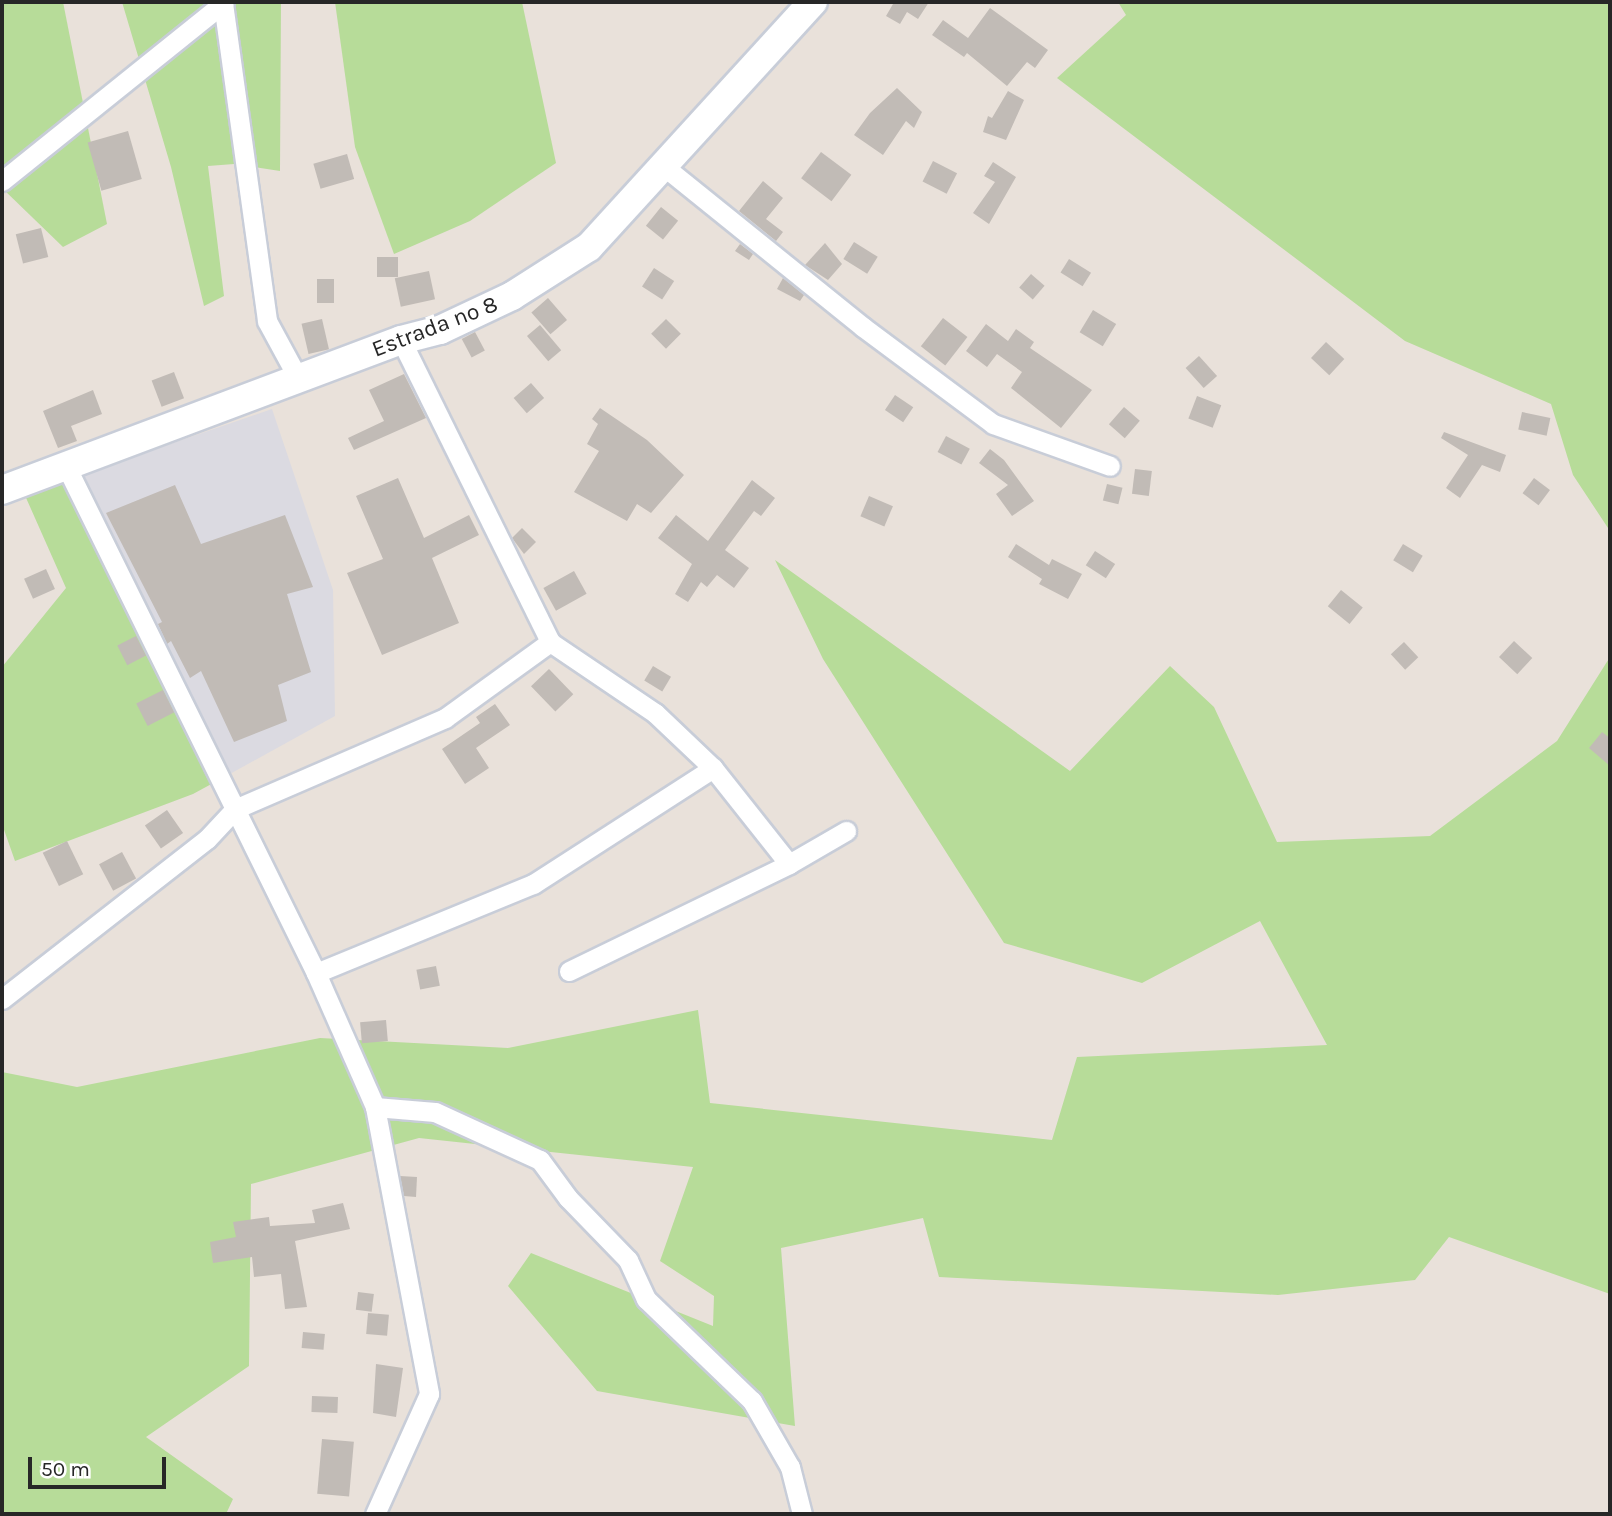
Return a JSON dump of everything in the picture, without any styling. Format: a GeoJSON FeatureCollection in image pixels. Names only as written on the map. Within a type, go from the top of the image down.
{"type":"FeatureCollection","features":[{"type":"Feature","properties":{"kind":"main road","name":"Estrada nº 8"},"geometry":{"type":"LineString","coordinates":[[2,490],[401,340],[440,330],[512,296],[589,247],[666,168],[813,2]]}},
{"type":"Feature","properties":{"kind":"street"},"geometry":{"type":"LineString","coordinates":[[2,181],[223,3],[267,321],[299,380]]}},
{"type":"Feature","properties":{"kind":"street"},"geometry":{"type":"LineString","coordinates":[[666,168],[863,327],[993,424],[1110,466]]}},
{"type":"Feature","properties":{"kind":"street"},"geometry":{"type":"LineString","coordinates":[[401,340],[550,642],[655,713],[713,768],[789,864]]}},
{"type":"Feature","properties":{"kind":"street"},"geometry":{"type":"LineString","coordinates":[[66,466],[316,973],[375,1107],[429,1394],[375,1514]]}},
{"type":"Feature","properties":{"kind":"street"},"geometry":{"type":"LineString","coordinates":[[2,999],[207,839],[236,809],[445,718],[550,642]]}},
{"type":"Feature","properties":{"kind":"street"},"geometry":{"type":"LineString","coordinates":[[316,973],[533,884],[713,768]]}},
{"type":"Feature","properties":{"kind":"street"},"geometry":{"type":"LineString","coordinates":[[569,971],[789,864],[846,831]]}},
{"type":"Feature","properties":{"kind":"street"},"geometry":{"type":"LineString","coordinates":[[375,1107],[435,1112],[540,1160],[568,1198],[628,1260],[646,1299],[752,1402],[790,1467],[802,1514]]}},
{"type":"Feature","properties":{"kind":"shaded area"},"geometry":{"type":"Polygon","coordinates":[[[272,409],[333,590],[335,716],[228,775],[74,477],[272,409]]]}},
{"type":"Feature","properties":{"kind":"green space"},"geometry":{"type":"Polygon","coordinates":[[[2,2],[63,2],[107,224],[63,247],[2,188],[2,2]]]}},
{"type":"Feature","properties":{"kind":"green space"},"geometry":{"type":"Polygon","coordinates":[[[122,2],[281,2],[280,171],[234,164],[208,166],[224,296],[204,306],[171,167],[122,2]]]}},
{"type":"Feature","properties":{"kind":"green space"},"geometry":{"type":"Polygon","coordinates":[[[335,2],[522,2],[556,163],[470,221],[394,254],[355,147],[335,2]]]}},
{"type":"Feature","properties":{"kind":"green space"},"geometry":{"type":"Polygon","coordinates":[[[1118,2],[1610,2],[1610,531],[1573,475],[1551,404],[1405,341],[1057,78],[1126,15],[1118,2]]]}},
{"type":"Feature","properties":{"kind":"green space"},"geometry":{"type":"Polygon","coordinates":[[[74,477],[228,775],[193,794],[15,861],[2,824],[2,667],[66,588],[23,491],[74,477]]]}},
{"type":"Feature","properties":{"kind":"green space"},"geometry":{"type":"Polygon","coordinates":[[[775,560],[1070,771],[1170,666],[1214,707],[1277,842],[1430,836],[1557,741],[1610,657],[1610,1294],[1449,1237],[1415,1280],[1278,1295],[939,1277],[923,1218],[781,1248],[795,1426],[597,1391],[508,1286],[531,1253],[713,1326],[714,1296],[660,1261],[693,1167],[419,1138],[251,1184],[249,1366],[146,1437],[233,1499],[226,1514],[2,1514],[2,1072],[77,1087],[320,1038],[508,1048],[698,1010],[710,1103],[1052,1140],[1077,1057],[1327,1045],[1260,921],[1142,983],[1004,943],[823,659],[775,560]]]}},
{"type":"Feature","properties":{"kind":"building"},"geometry":{"type":"Polygon","coordinates":[[[890,2],[929,2],[918,19],[907,12],[900,24],[886,16],[893,4],[890,2]]]}},
{"type":"Feature","properties":{"kind":"building"},"geometry":{"type":"Polygon","coordinates":[[[990,8],[1048,50],[1035,68],[1027,62],[1007,86],[967,53],[964,57],[932,35],[943,20],[968,38],[990,8]]]}},
{"type":"Feature","properties":{"kind":"building"},"geometry":{"type":"Polygon","coordinates":[[[897,88],[922,112],[914,128],[906,121],[883,155],[854,135],[870,113],[897,88]]]}},
{"type":"Feature","properties":{"kind":"building"},"geometry":{"type":"Polygon","coordinates":[[[1008,91],[1024,100],[1006,140],[983,132],[988,116],[992,118],[1008,91]]]}},
{"type":"Feature","properties":{"kind":"building"},"geometry":{"type":"Polygon","coordinates":[[[128,131],[142,179],[101,191],[88,143],[128,131]]]}},
{"type":"Feature","properties":{"kind":"building"},"geometry":{"type":"Polygon","coordinates":[[[821,152],[851,175],[831,201],[801,178],[821,152]]]}},
{"type":"Feature","properties":{"kind":"building"},"geometry":{"type":"Polygon","coordinates":[[[347,154],[354,179],[321,189],[313,164],[347,154]]]}},
{"type":"Feature","properties":{"kind":"building"},"geometry":{"type":"Polygon","coordinates":[[[933,161],[957,173],[947,194],[923,181],[933,161]]]}},
{"type":"Feature","properties":{"kind":"building"},"geometry":{"type":"Polygon","coordinates":[[[993,162],[1016,177],[989,224],[973,213],[995,182],[984,176],[993,162]]]}},
{"type":"Feature","properties":{"kind":"building"},"geometry":{"type":"Polygon","coordinates":[[[763,181],[783,198],[766,219],[783,232],[776,241],[739,211],[763,181]]]}},
{"type":"Feature","properties":{"kind":"building"},"geometry":{"type":"Polygon","coordinates":[[[661,207],[678,221],[663,239],[646,226],[661,207]]]}},
{"type":"Feature","properties":{"kind":"building"},"geometry":{"type":"Polygon","coordinates":[[[41,228],[48,257],[23,263],[16,234],[41,228]]]}},
{"type":"Feature","properties":{"kind":"building"},"geometry":{"type":"Polygon","coordinates":[[[854,242],[878,257],[867,274],[843,259],[854,242]]]}},
{"type":"Feature","properties":{"kind":"building"},"geometry":{"type":"Polygon","coordinates":[[[825,243],[842,264],[828,280],[805,265],[825,243]]]}},
{"type":"Feature","properties":{"kind":"building"},"geometry":{"type":"Polygon","coordinates":[[[740,244],[753,254],[749,260],[735,251],[740,244]]]}},
{"type":"Feature","properties":{"kind":"building"},"geometry":{"type":"Polygon","coordinates":[[[377,257],[398,257],[398,277],[377,277],[377,257]]]}},
{"type":"Feature","properties":{"kind":"building"},"geometry":{"type":"Polygon","coordinates":[[[1069,259],[1091,273],[1083,286],[1061,273],[1069,259]]]}},
{"type":"Feature","properties":{"kind":"building"},"geometry":{"type":"Polygon","coordinates":[[[654,268],[674,281],[662,300],[642,286],[654,268]]]}},
{"type":"Feature","properties":{"kind":"building"},"geometry":{"type":"Polygon","coordinates":[[[429,271],[435,299],[401,307],[395,278],[429,271]]]}},
{"type":"Feature","properties":{"kind":"building"},"geometry":{"type":"Polygon","coordinates":[[[1031,274],[1045,286],[1033,299],[1019,288],[1031,274]]]}},
{"type":"Feature","properties":{"kind":"building"},"geometry":{"type":"Polygon","coordinates":[[[783,278],[804,295],[800,301],[777,289],[783,278]]]}},
{"type":"Feature","properties":{"kind":"building"},"geometry":{"type":"Polygon","coordinates":[[[317,279],[334,279],[334,303],[317,303],[317,279]]]}},
{"type":"Feature","properties":{"kind":"building"},"geometry":{"type":"Polygon","coordinates":[[[548,298],[567,320],[550,334],[531,312],[548,298]]]}},
{"type":"Feature","properties":{"kind":"building"},"geometry":{"type":"Polygon","coordinates":[[[1093,310],[1116,324],[1103,346],[1080,332],[1093,310]]]}},
{"type":"Feature","properties":{"kind":"building"},"geometry":{"type":"Polygon","coordinates":[[[943,318],[967,337],[945,365],[921,346],[943,318]]]}},
{"type":"Feature","properties":{"kind":"building"},"geometry":{"type":"Polygon","coordinates":[[[322,319],[329,349],[309,354],[302,324],[322,319]]]}},
{"type":"Feature","properties":{"kind":"building"},"geometry":{"type":"Polygon","coordinates":[[[666,319],[681,334],[666,349],[651,334],[666,319]]]}},
{"type":"Feature","properties":{"kind":"building"},"geometry":{"type":"Polygon","coordinates":[[[986,324],[1008,341],[1016,329],[1034,342],[1030,348],[1092,390],[1061,428],[1011,388],[1022,372],[997,354],[987,367],[966,351],[986,324]]]}},
{"type":"Feature","properties":{"kind":"building"},"geometry":{"type":"Polygon","coordinates":[[[540,325],[561,350],[548,361],[527,336],[540,325]]]}},
{"type":"Feature","properties":{"kind":"building"},"geometry":{"type":"Polygon","coordinates":[[[475,332],[485,351],[472,358],[462,339],[475,332]]]}},
{"type":"Feature","properties":{"kind":"building"},"geometry":{"type":"Polygon","coordinates":[[[1326,342],[1344,359],[1329,375],[1311,358],[1326,342]]]}},
{"type":"Feature","properties":{"kind":"building"},"geometry":{"type":"Polygon","coordinates":[[[1199,356],[1217,376],[1204,388],[1186,368],[1199,356]]]}},
{"type":"Feature","properties":{"kind":"building"},"geometry":{"type":"Polygon","coordinates":[[[174,372],[184,398],[162,407],[152,381],[174,372]]]}},
{"type":"Feature","properties":{"kind":"building"},"geometry":{"type":"Polygon","coordinates":[[[404,374],[426,418],[354,450],[348,438],[384,421],[369,390],[404,374]]]}},
{"type":"Feature","properties":{"kind":"building"},"geometry":{"type":"Polygon","coordinates":[[[531,383],[544,398],[527,413],[514,398],[531,383]]]}},
{"type":"Feature","properties":{"kind":"building"},"geometry":{"type":"Polygon","coordinates":[[[93,390],[102,414],[71,426],[77,441],[58,448],[43,411],[93,390]]]}},
{"type":"Feature","properties":{"kind":"building"},"geometry":{"type":"Polygon","coordinates":[[[895,395],[913,407],[903,422],[885,410],[895,395]]]}},
{"type":"Feature","properties":{"kind":"building"},"geometry":{"type":"Polygon","coordinates":[[[1197,396],[1221,405],[1213,428],[1188,418],[1197,396]]]}},
{"type":"Feature","properties":{"kind":"building"},"geometry":{"type":"Polygon","coordinates":[[[1124,407],[1140,421],[1125,438],[1109,424],[1124,407]]]}},
{"type":"Feature","properties":{"kind":"building"},"geometry":{"type":"Polygon","coordinates":[[[600,408],[647,440],[684,475],[651,513],[637,504],[627,521],[574,492],[599,451],[587,444],[598,424],[592,419],[600,408]]]}},
{"type":"Feature","properties":{"kind":"building"},"geometry":{"type":"Polygon","coordinates":[[[1522,412],[1550,418],[1547,436],[1518,430],[1522,412]]]}},
{"type":"Feature","properties":{"kind":"building"},"geometry":{"type":"Polygon","coordinates":[[[1444,432],[1506,455],[1500,472],[1482,465],[1460,498],[1446,488],[1468,455],[1441,438],[1444,432]]]}},
{"type":"Feature","properties":{"kind":"building"},"geometry":{"type":"Polygon","coordinates":[[[946,436],[970,449],[961,465],[938,452],[946,436]]]}},
{"type":"Feature","properties":{"kind":"building"},"geometry":{"type":"Polygon","coordinates":[[[990,449],[1004,460],[1034,501],[1012,516],[996,494],[1008,485],[979,463],[990,449]]]}},
{"type":"Feature","properties":{"kind":"building"},"geometry":{"type":"Polygon","coordinates":[[[1135,469],[1152,471],[1149,496],[1132,494],[1135,469]]]}},
{"type":"Feature","properties":{"kind":"building"},"geometry":{"type":"Polygon","coordinates":[[[398,478],[424,538],[469,515],[479,535],[432,558],[459,623],[382,655],[347,573],[383,559],[356,496],[398,478]]]}},
{"type":"Feature","properties":{"kind":"building"},"geometry":{"type":"Polygon","coordinates":[[[1534,478],[1550,490],[1539,505],[1523,493],[1534,478]]]}},
{"type":"Feature","properties":{"kind":"building"},"geometry":{"type":"Polygon","coordinates":[[[752,480],[775,498],[761,516],[754,511],[725,550],[749,568],[734,588],[717,575],[707,587],[701,582],[688,602],[675,594],[692,564],[658,538],[676,515],[708,541],[752,480]]]}},
{"type":"Feature","properties":{"kind":"building"},"geometry":{"type":"Polygon","coordinates":[[[1107,484],[1123,488],[1118,504],[1103,500],[1107,484]]]}},
{"type":"Feature","properties":{"kind":"building"},"geometry":{"type":"Polygon","coordinates":[[[175,485],[201,544],[285,515],[313,587],[287,594],[311,672],[278,685],[287,721],[234,742],[201,671],[190,678],[171,641],[167,644],[158,624],[162,622],[106,513],[175,485]]]}},
{"type":"Feature","properties":{"kind":"building"},"geometry":{"type":"Polygon","coordinates":[[[869,496],[893,506],[884,526],[860,516],[869,496]]]}},
{"type":"Feature","properties":{"kind":"building"},"geometry":{"type":"Polygon","coordinates":[[[522,528],[536,542],[524,554],[512,538],[522,528]]]}},
{"type":"Feature","properties":{"kind":"building"},"geometry":{"type":"Polygon","coordinates":[[[1016,544],[1049,565],[1052,559],[1082,574],[1068,599],[1039,584],[1042,579],[1008,557],[1016,544]]]}},
{"type":"Feature","properties":{"kind":"building"},"geometry":{"type":"Polygon","coordinates":[[[1403,544],[1423,556],[1413,572],[1393,560],[1403,544]]]}},
{"type":"Feature","properties":{"kind":"building"},"geometry":{"type":"Polygon","coordinates":[[[1095,551],[1115,564],[1106,578],[1086,565],[1095,551]]]}},
{"type":"Feature","properties":{"kind":"building"},"geometry":{"type":"Polygon","coordinates":[[[46,569],[55,589],[33,599],[24,579],[46,569]]]}},
{"type":"Feature","properties":{"kind":"building"},"geometry":{"type":"Polygon","coordinates":[[[574,571],[587,594],[556,611],[543,588],[574,571]]]}},
{"type":"Feature","properties":{"kind":"building"},"geometry":{"type":"Polygon","coordinates":[[[1341,590],[1363,608],[1350,624],[1328,606],[1341,590]]]}},
{"type":"Feature","properties":{"kind":"building"},"geometry":{"type":"Polygon","coordinates":[[[136,636],[146,656],[127,665],[117,646],[136,636]]]}},
{"type":"Feature","properties":{"kind":"building"},"geometry":{"type":"Polygon","coordinates":[[[1514,641],[1532,658],[1517,674],[1499,657],[1514,641]]]}},
{"type":"Feature","properties":{"kind":"building"},"geometry":{"type":"Polygon","coordinates":[[[1404,642],[1418,657],[1405,670],[1391,654],[1404,642]]]}},
{"type":"Feature","properties":{"kind":"building"},"geometry":{"type":"Polygon","coordinates":[[[653,666],[671,677],[662,691],[644,681],[653,666]]]}},
{"type":"Feature","properties":{"kind":"building"},"geometry":{"type":"Polygon","coordinates":[[[549,669],[573,694],[555,712],[531,686],[549,669]]]}},
{"type":"Feature","properties":{"kind":"building"},"geometry":{"type":"Polygon","coordinates":[[[163,690],[174,712],[148,726],[136,704],[163,690]]]}},
{"type":"Feature","properties":{"kind":"building"},"geometry":{"type":"Polygon","coordinates":[[[495,704],[510,725],[476,748],[489,768],[465,784],[442,749],[480,723],[476,717],[495,704]]]}},
{"type":"Feature","properties":{"kind":"building"},"geometry":{"type":"Polygon","coordinates":[[[1602,732],[1610,738],[1610,766],[1589,748],[1602,732]]]}},
{"type":"Feature","properties":{"kind":"building"},"geometry":{"type":"Polygon","coordinates":[[[167,810],[183,833],[161,848],[145,825],[167,810]]]}},
{"type":"Feature","properties":{"kind":"building"},"geometry":{"type":"Polygon","coordinates":[[[67,841],[83,874],[59,886],[43,853],[67,841]]]}},
{"type":"Feature","properties":{"kind":"building"},"geometry":{"type":"Polygon","coordinates":[[[122,852],[136,878],[113,891],[99,864],[122,852]]]}},
{"type":"Feature","properties":{"kind":"building"},"geometry":{"type":"Polygon","coordinates":[[[436,966],[440,986],[420,989],[416,970],[436,966]]]}},
{"type":"Feature","properties":{"kind":"building"},"geometry":{"type":"Polygon","coordinates":[[[386,1020],[388,1041],[362,1043],[360,1022],[386,1020]]]}},
{"type":"Feature","properties":{"kind":"building"},"geometry":{"type":"Polygon","coordinates":[[[400,1176],[417,1177],[416,1197],[404,1196],[400,1176]]]}},
{"type":"Feature","properties":{"kind":"building"},"geometry":{"type":"Polygon","coordinates":[[[343,1203],[350,1229],[295,1241],[307,1307],[285,1309],[281,1274],[254,1277],[252,1257],[213,1263],[210,1242],[236,1237],[233,1222],[269,1217],[270,1226],[315,1223],[312,1210],[343,1203]]]}},
{"type":"Feature","properties":{"kind":"building"},"geometry":{"type":"Polygon","coordinates":[[[358,1292],[374,1294],[372,1312],[356,1310],[358,1292]]]}},
{"type":"Feature","properties":{"kind":"building"},"geometry":{"type":"Polygon","coordinates":[[[368,1313],[389,1315],[387,1336],[366,1334],[368,1313]]]}},
{"type":"Feature","properties":{"kind":"building"},"geometry":{"type":"Polygon","coordinates":[[[303,1332],[325,1334],[324,1350],[302,1348],[303,1332]]]}},
{"type":"Feature","properties":{"kind":"building"},"geometry":{"type":"Polygon","coordinates":[[[376,1364],[403,1368],[396,1417],[373,1413],[376,1364]]]}},
{"type":"Feature","properties":{"kind":"building"},"geometry":{"type":"Polygon","coordinates":[[[312,1396],[338,1397],[337,1413],[311,1412],[312,1396]]]}},
{"type":"Feature","properties":{"kind":"building"},"geometry":{"type":"Polygon","coordinates":[[[322,1439],[354,1442],[349,1497],[317,1494],[322,1439]]]}}]}
